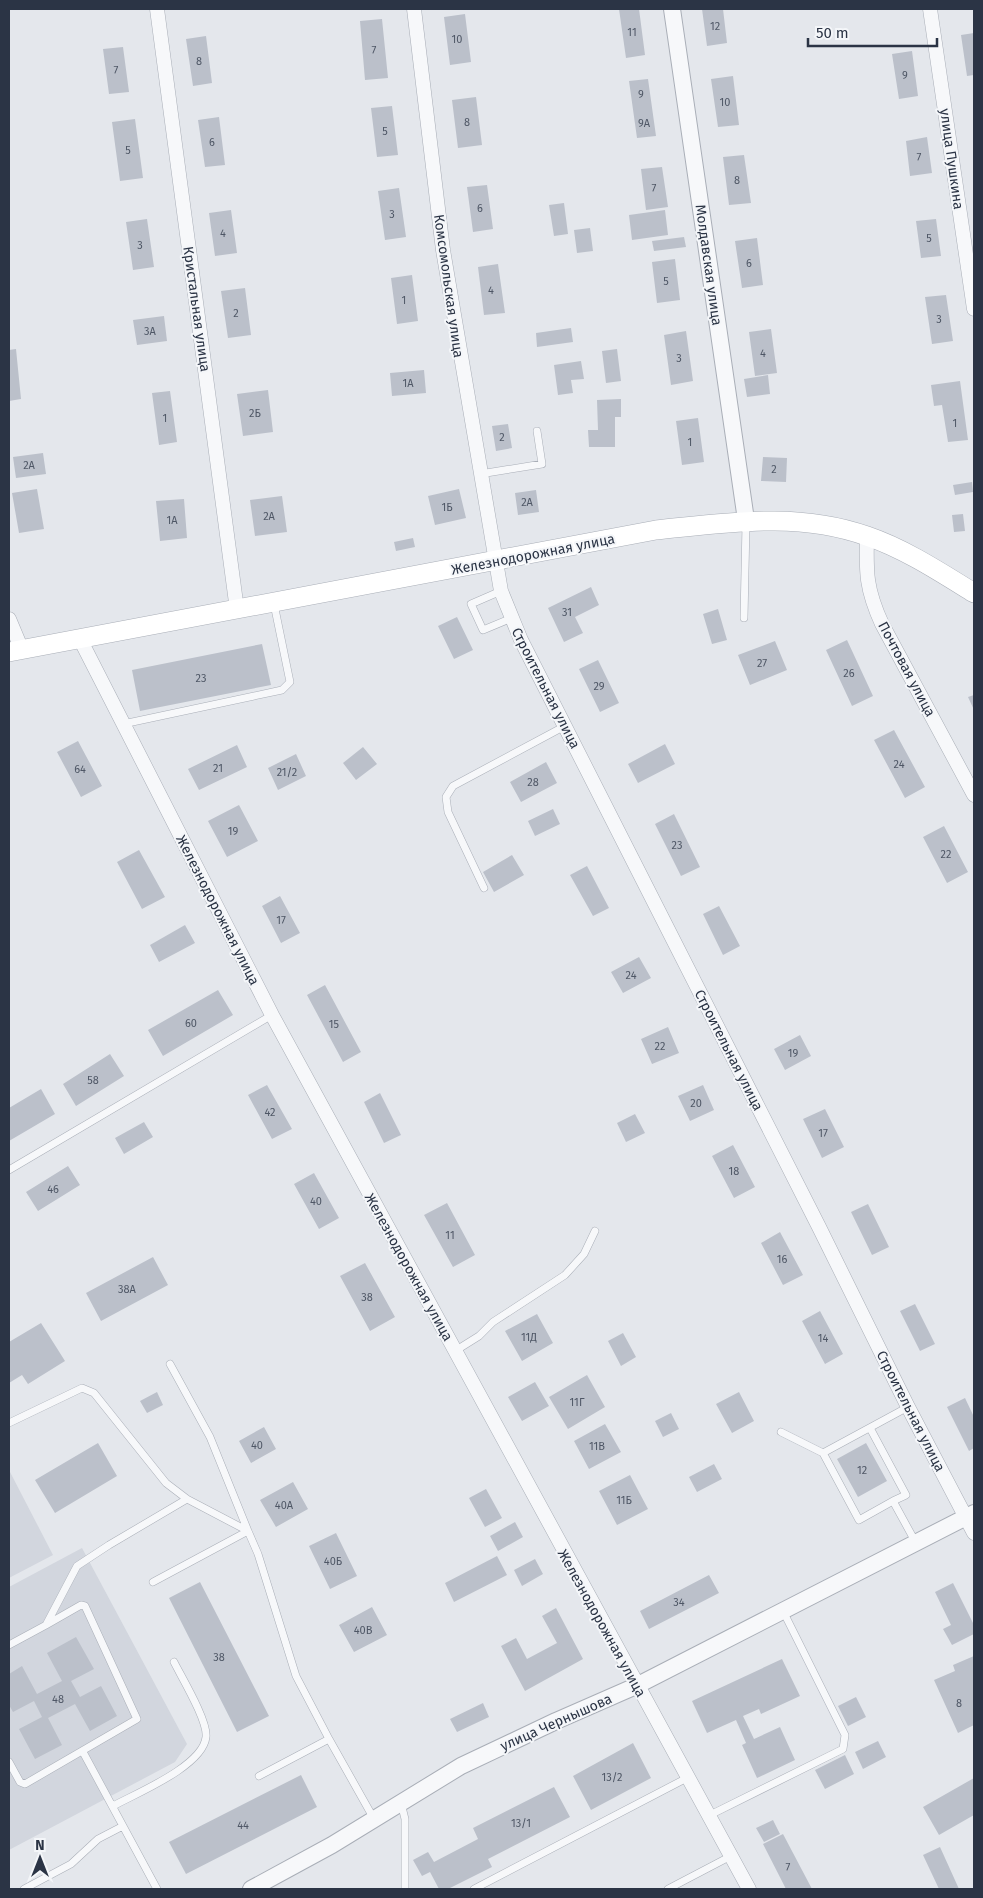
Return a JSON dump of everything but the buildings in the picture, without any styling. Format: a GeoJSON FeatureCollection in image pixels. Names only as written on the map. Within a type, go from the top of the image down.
{"type":"FeatureCollection","features":[{"type":"Feature","properties":{"kind":"main road","name":"Железнодорожная улица"},"geometry":{"type":"LineString","coordinates":[[15,651],[656,530],[746,520],[802,522],[833,527],[867,536],[898,550],[974,593]]}},
{"type":"Feature","properties":{"kind":"street","name":"Кристальная улица"},"geometry":{"type":"LineString","coordinates":[[157,9],[237,610]]}},
{"type":"Feature","properties":{"kind":"street","name":"Комсомольская улица"},"geometry":{"type":"LineString","coordinates":[[414,9],[443,250],[494,562]]}},
{"type":"Feature","properties":{"kind":"street","name":"Молдавская улица"},"geometry":{"type":"LineString","coordinates":[[672,9],[746,520]]}},
{"type":"Feature","properties":{"kind":"street","name":"улица Пушкина"},"geometry":{"type":"LineString","coordinates":[[930,9],[974,309]]}},
{"type":"Feature","properties":{"kind":"street","name":"Почтовая улица"},"geometry":{"type":"LineString","coordinates":[[867,536],[866,577],[870,598],[882,624],[974,795]]}},
{"type":"Feature","properties":{"kind":"street","name":"Строительная улица"},"geometry":{"type":"LineString","coordinates":[[494,562],[501,591],[521,640],[819,1226],[908,1407],[970,1515],[974,1533]]}},
{"type":"Feature","properties":{"kind":"street"},"geometry":{"type":"LineString","coordinates":[[9,619],[15,651]]}},
{"type":"Feature","properties":{"kind":"street","name":"Железнодорожная улица"},"geometry":{"type":"LineString","coordinates":[[80,639],[272,1015],[636,1686],[749,1889]]}},
{"type":"Feature","properties":{"kind":"street","name":"улица Чернышова"},"geometry":{"type":"LineString","coordinates":[[251,1889],[499,1747],[636,1686],[970,1515]]}},
{"type":"Feature","properties":{"kind":"lane"},"geometry":{"type":"LineString","coordinates":[[480,474],[542,464],[538,431]]}},
{"type":"Feature","properties":{"kind":"lane"},"geometry":{"type":"LineString","coordinates":[[744,618],[746,520]]}},
{"type":"Feature","properties":{"kind":"lane"},"geometry":{"type":"LineString","coordinates":[[501,591],[471,604],[483,630],[512,618]]}},
{"type":"Feature","properties":{"kind":"lane"},"geometry":{"type":"LineString","coordinates":[[122,724],[282,690],[290,682],[274,603]]}},
{"type":"Feature","properties":{"kind":"lane"},"geometry":{"type":"LineString","coordinates":[[484,888],[448,812],[446,797],[454,786],[565,726]]}},
{"type":"Feature","properties":{"kind":"lane"},"geometry":{"type":"LineString","coordinates":[[9,1170],[272,1015]]}},
{"type":"Feature","properties":{"kind":"lane"},"geometry":{"type":"LineString","coordinates":[[454,1351],[479,1336],[493,1322],[565,1275],[584,1254],[595,1231]]}},
{"type":"Feature","properties":{"kind":"lane"},"geometry":{"type":"LineString","coordinates":[[170,1364],[210,1437],[258,1554],[296,1676],[329,1740],[374,1819]]}},
{"type":"Feature","properties":{"kind":"lane"},"geometry":{"type":"LineString","coordinates":[[9,1423],[82,1388],[94,1393],[166,1483],[188,1499],[248,1531]]}},
{"type":"Feature","properties":{"kind":"lane"},"geometry":{"type":"LineString","coordinates":[[823,1453],[908,1407]]}},
{"type":"Feature","properties":{"kind":"lane"},"geometry":{"type":"LineString","coordinates":[[781,1432],[823,1453],[859,1520],[906,1495],[870,1428]]}},
{"type":"Feature","properties":{"kind":"lane"},"geometry":{"type":"LineString","coordinates":[[46,1625],[77,1566],[188,1499]]}},
{"type":"Feature","properties":{"kind":"lane"},"geometry":{"type":"LineString","coordinates":[[894,1501],[916,1543]]}},
{"type":"Feature","properties":{"kind":"lane"},"geometry":{"type":"LineString","coordinates":[[154,1582],[248,1531]]}},
{"type":"Feature","properties":{"kind":"lane"},"geometry":{"type":"LineString","coordinates":[[9,1645],[81,1605],[85,1606],[137,1714],[137,1719],[25,1784],[20,1782],[9,1762]]}},
{"type":"Feature","properties":{"kind":"lane"},"geometry":{"type":"LineString","coordinates":[[708,1816],[843,1749],[845,1735],[783,1611]]}},
{"type":"Feature","properties":{"kind":"lane"},"geometry":{"type":"LineString","coordinates":[[112,1806],[189,1764],[200,1752],[206,1736],[198,1710],[174,1662]]}},
{"type":"Feature","properties":{"kind":"lane"},"geometry":{"type":"LineString","coordinates":[[259,1776],[329,1740]]}},
{"type":"Feature","properties":{"kind":"lane"},"geometry":{"type":"LineString","coordinates":[[83,1752],[157,1889]]}},
{"type":"Feature","properties":{"kind":"lane"},"geometry":{"type":"LineString","coordinates":[[474,1889],[687,1778]]}},
{"type":"Feature","properties":{"kind":"lane"},"geometry":{"type":"LineString","coordinates":[[401,1803],[405,1819],[405,1889]]}},
{"type":"Feature","properties":{"kind":"lane"},"geometry":{"type":"LineString","coordinates":[[24,1889],[71,1864],[98,1839],[123,1826]]}},
{"type":"Feature","properties":{"kind":"lane"},"geometry":{"type":"LineString","coordinates":[[668,1889],[731,1856]]}},
{"type":"Feature","properties":{"kind":"shaded area"},"geometry":{"type":"Polygon","coordinates":[[[9,1470],[53,1555],[9,1578],[9,1470]]]}},
{"type":"Feature","properties":{"kind":"shaded area"},"geometry":{"type":"Polygon","coordinates":[[[82,1548],[187,1744],[175,1762],[9,1850],[9,1587],[82,1548]]]}}]}
